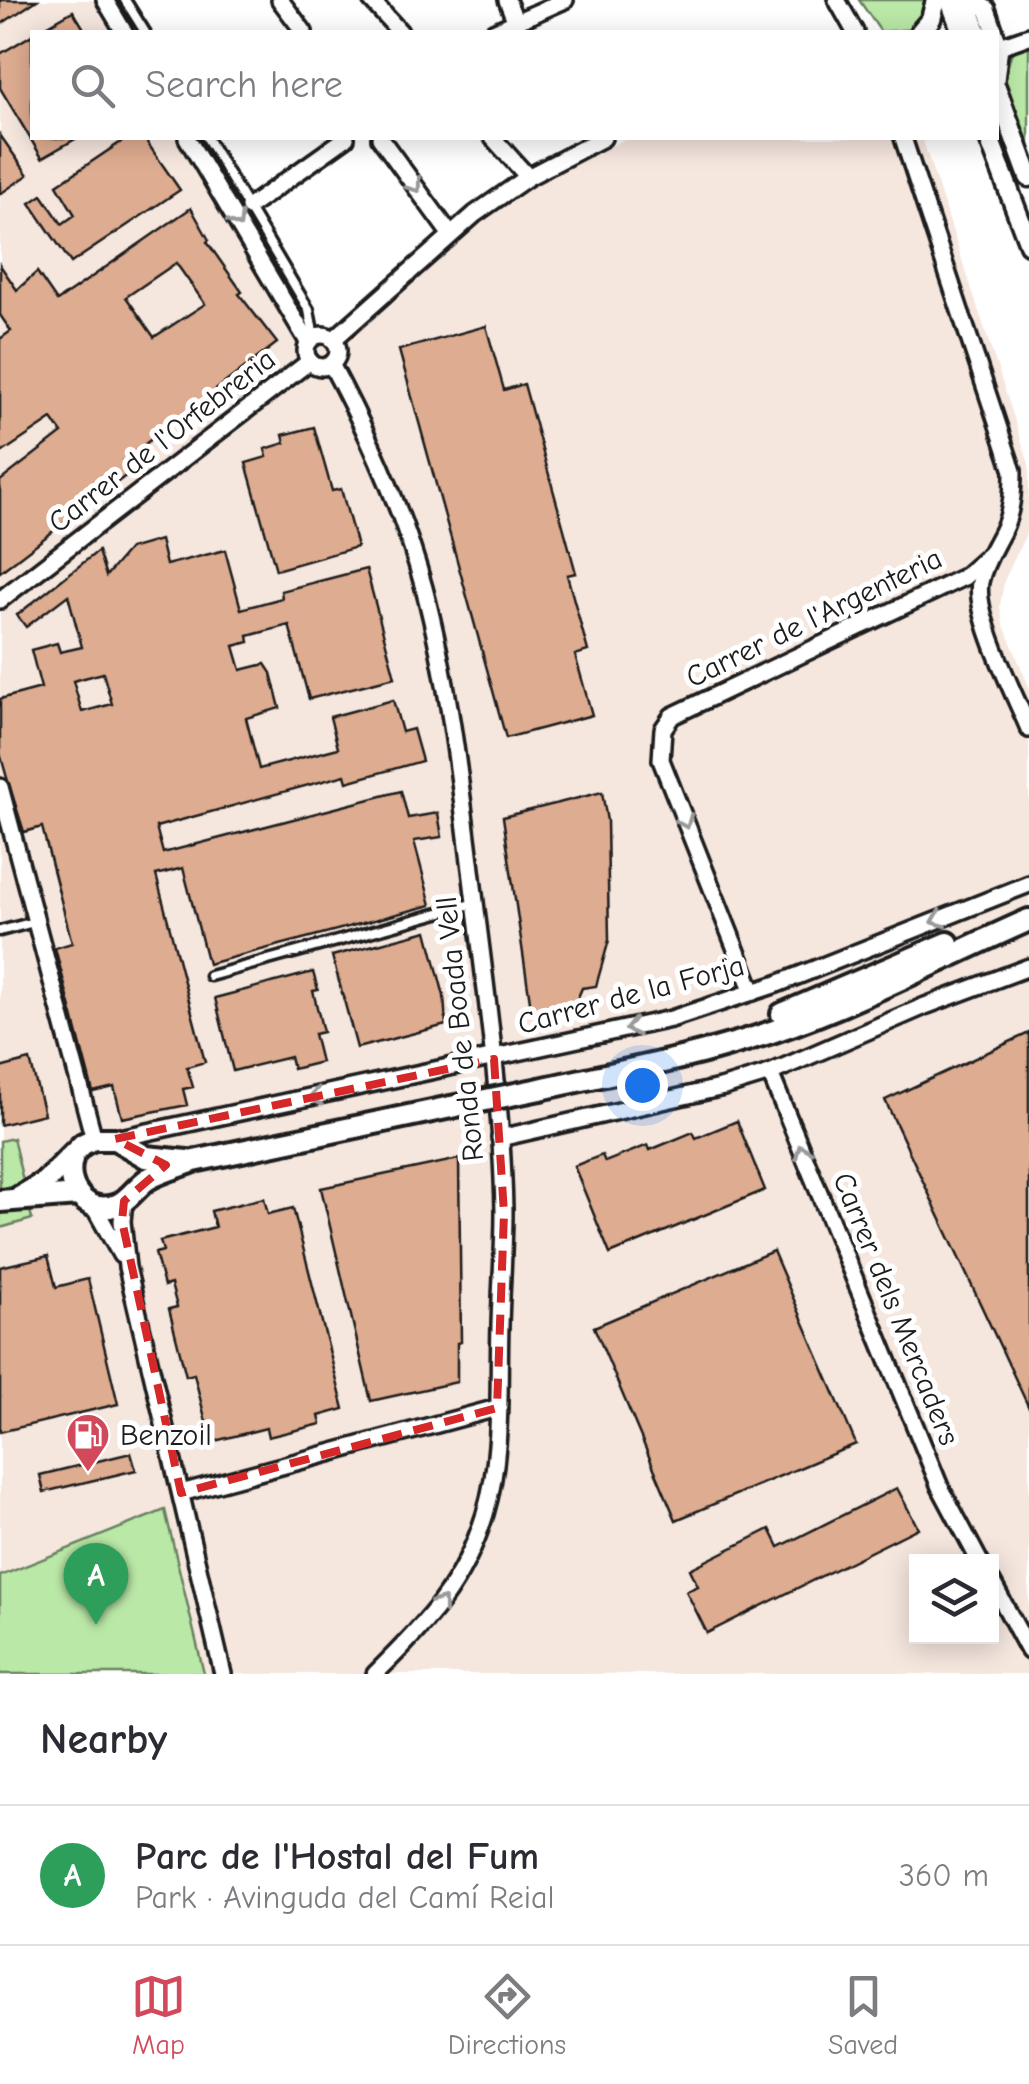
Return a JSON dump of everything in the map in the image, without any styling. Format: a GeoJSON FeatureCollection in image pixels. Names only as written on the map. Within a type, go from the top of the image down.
{"type":"FeatureCollection","features":[{"type":"Feature","properties":{"kind":"main road"},"geometry":{"type":"LineString","coordinates":[[673,1059],[1029,907]]}},
{"type":"Feature","properties":{"kind":"main road"},"geometry":{"type":"LineString","coordinates":[[9,1200],[85,1200],[106,1207],[156,1174],[194,1161],[726,1046],[836,1008],[1029,920]]}},
{"type":"Feature","properties":{"kind":"main road"},"geometry":{"type":"LineString","coordinates":[[9,1200],[45,1182],[83,1144],[113,1143],[156,1158],[194,1161]]}},
{"type":"Feature","properties":{"kind":"main road"},"geometry":{"type":"LineString","coordinates":[[113,1143],[139,1168],[129,1195]]}},
{"type":"Feature","properties":{"kind":"main road"},"geometry":{"type":"LineString","coordinates":[[72,1159],[70,1182],[85,1200]]}},
{"type":"Feature","properties":{"kind":"street"},"geometry":{"type":"LineString","coordinates":[[105,0],[123,30]]}},
{"type":"Feature","properties":{"kind":"street"},"geometry":{"type":"LineString","coordinates":[[280,0],[302,30]]}},
{"type":"Feature","properties":{"kind":"street"},"geometry":{"type":"LineString","coordinates":[[371,0],[398,30]]}},
{"type":"Feature","properties":{"kind":"street"},"geometry":{"type":"LineString","coordinates":[[507,0],[515,20]]}},
{"type":"Feature","properties":{"kind":"street"},"geometry":{"type":"LineString","coordinates":[[497,30],[566,0]]}},
{"type":"Feature","properties":{"kind":"street"},"geometry":{"type":"LineString","coordinates":[[836,0],[854,30]]}},
{"type":"Feature","properties":{"kind":"street"},"geometry":{"type":"LineString","coordinates":[[922,30],[931,19],[936,0]]}},
{"type":"Feature","properties":{"kind":"street"},"geometry":{"type":"LineString","coordinates":[[954,0],[965,24],[961,30]]}},
{"type":"Feature","properties":{"kind":"street"},"geometry":{"type":"LineString","coordinates":[[969,0],[976,30]]}},
{"type":"Feature","properties":{"kind":"street"},"geometry":{"type":"LineString","coordinates":[[969,0],[987,9],[994,30]]}},
{"type":"Feature","properties":{"kind":"street"},"geometry":{"type":"LineString","coordinates":[[999,38],[1029,36]]}},
{"type":"Feature","properties":{"kind":"street"},"geometry":{"type":"LineString","coordinates":[[999,92],[1029,177]]}},
{"type":"Feature","properties":{"kind":"street"},"geometry":{"type":"LineString","coordinates":[[999,116],[1029,194]]}},
{"type":"Feature","properties":{"kind":"street"},"geometry":{"type":"LineString","coordinates":[[188,140],[311,340]]}},
{"type":"Feature","properties":{"kind":"street"},"geometry":{"type":"LineString","coordinates":[[249,208],[343,140]]}},
{"type":"Feature","properties":{"kind":"street"},"geometry":{"type":"LineString","coordinates":[[381,140],[450,234]]}},
{"type":"Feature","properties":{"kind":"street"},"geometry":{"type":"LineString","coordinates":[[495,140],[528,178]]}},
{"type":"Feature","properties":{"kind":"street"},"geometry":{"type":"LineString","coordinates":[[333,340],[450,234],[528,178],[600,140]]}},
{"type":"Feature","properties":{"kind":"street"},"geometry":{"type":"LineString","coordinates":[[905,140],[1013,471],[1014,497],[980,585],[984,618],[1029,729]]}},
{"type":"Feature","properties":{"kind":"street"},"geometry":{"type":"LineString","coordinates":[[990,140],[1029,244]]}},
{"type":"Feature","properties":{"kind":"street"},"geometry":{"type":"LineString","coordinates":[[999,140],[1029,221]]}},
{"type":"Feature","properties":{"kind":"street"},"geometry":{"type":"LineString","coordinates":[[326,336],[333,340],[338,352],[331,364],[320,367],[310,362],[306,351],[311,340],[326,336]]}},
{"type":"Feature","properties":{"kind":"street","name":"Carrer de l'Orfebreria"},"geometry":{"type":"LineString","coordinates":[[0,600],[310,362]]}},
{"type":"Feature","properties":{"kind":"street","name":"Ronda de Boada Vell"},"geometry":{"type":"LineString","coordinates":[[331,364],[382,472],[423,586],[443,679],[494,1059],[504,1212],[497,1408],[486,1510],[448,1597],[375,1674]]}},
{"type":"Feature","properties":{"kind":"street","name":"Carrer de l'Argenteria"},"geometry":{"type":"LineString","coordinates":[[753,992],[660,760],[663,729],[672,716],[964,577],[989,555]]}},
{"type":"Feature","properties":{"kind":"street"},"geometry":{"type":"LineString","coordinates":[[0,787],[36,921],[113,1143]]}},
{"type":"Feature","properties":{"kind":"street","name":"Carrer de la Forja"},"geometry":{"type":"LineString","coordinates":[[113,1143],[672,1019],[753,992],[1029,884]]}},
{"type":"Feature","properties":{"kind":"street"},"geometry":{"type":"LineString","coordinates":[[500,1138],[770,1073],[925,1006],[1029,967]]}},
{"type":"Feature","properties":{"kind":"street","name":"Carrer dels Mercaders"},"geometry":{"type":"LineString","coordinates":[[770,1073],[940,1487],[976,1554]]}},
{"type":"Feature","properties":{"kind":"street"},"geometry":{"type":"LineString","coordinates":[[129,1195],[122,1221],[127,1267],[224,1674]]}},
{"type":"Feature","properties":{"kind":"street"},"geometry":{"type":"LineString","coordinates":[[85,1200],[127,1267]]}},
{"type":"Feature","properties":{"kind":"street"},"geometry":{"type":"LineString","coordinates":[[181,1493],[497,1408]]}},
{"type":"Feature","properties":{"kind":"street"},"geometry":{"type":"LineString","coordinates":[[999,1595],[1029,1651]]}},
{"type":"Feature","properties":{"kind":"lane"},"geometry":{"type":"LineString","coordinates":[[125,0],[143,30]]}},
{"type":"Feature","properties":{"kind":"lane"},"geometry":{"type":"LineString","coordinates":[[208,140],[310,310],[311,340]]}},
{"type":"Feature","properties":{"kind":"lane"},"geometry":{"type":"LineString","coordinates":[[210,976],[475,904]]}},
{"type":"Feature","properties":{"kind":"lane"},"geometry":{"type":"LineString","coordinates":[[0,930],[36,921]]}},
{"type":"Feature","properties":{"kind":"highlighted area"},"geometry":{"type":"Polygon","coordinates":[[[494,1059],[504,1213],[497,1408],[181,1493],[122,1221],[124,1201],[166,1165],[115,1139],[494,1059]]]}},
{"type":"Feature","properties":{"kind":"shaded area"},"geometry":{"type":"Polygon","coordinates":[[[0,0],[94,0],[112,30],[30,30],[30,140],[178,140],[299,340],[347,342],[457,237],[529,187],[623,140],[923,140],[1029,464],[1029,527],[1004,581],[1000,606],[1029,687],[1029,1674],[204,1674],[164,1510],[0,1576],[0,1228],[32,1219],[13,1139],[0,1141],[0,0]]]}},
{"type":"Feature","properties":{"kind":"green space"},"geometry":{"type":"Polygon","coordinates":[[[859,0],[928,0],[929,8],[914,29],[880,30],[859,0]]]}},
{"type":"Feature","properties":{"kind":"green space"},"geometry":{"type":"Polygon","coordinates":[[[1029,45],[1029,160],[1002,88],[1012,51],[1029,45]]]}},
{"type":"Feature","properties":{"kind":"green space"},"geometry":{"type":"Polygon","coordinates":[[[13,1138],[32,1219],[0,1228],[0,1141],[13,1138]]]}},
{"type":"Feature","properties":{"kind":"green space"},"geometry":{"type":"Polygon","coordinates":[[[165,1510],[204,1674],[0,1674],[0,1576],[165,1510]]]}},
{"type":"Feature","properties":{"kind":"building"},"geometry":{"type":"Polygon","coordinates":[[[0,0],[37,0],[0,25],[0,0]]]}},
{"type":"Feature","properties":{"kind":"building"},"geometry":{"type":"Polygon","coordinates":[[[73,11],[85,30],[40,30],[73,11]]]}},
{"type":"Feature","properties":{"kind":"building"},"geometry":{"type":"Polygon","coordinates":[[[30,36],[30,138],[0,88],[0,54],[30,36]]]}},
{"type":"Feature","properties":{"kind":"building"},"geometry":{"type":"Polygon","coordinates":[[[0,135],[28,175],[0,194],[0,135]]]}},
{"type":"Feature","properties":{"kind":"building"},"geometry":{"type":"Polygon","coordinates":[[[31,140],[74,140],[42,158],[31,140]]]}},
{"type":"Feature","properties":{"kind":"building"},"geometry":{"type":"Polygon","coordinates":[[[124,140],[145,140],[180,190],[71,263],[30,203],[42,195],[62,224],[75,215],[57,185],[124,140]]]}},
{"type":"Feature","properties":{"kind":"building"},"geometry":{"type":"Polygon","coordinates":[[[191,208],[207,242],[242,292],[239,294],[277,343],[123,461],[132,471],[0,572],[0,481],[62,433],[52,419],[0,454],[0,339],[11,331],[0,315],[0,265],[17,290],[37,272],[57,301],[191,208]],[[176,263],[126,297],[154,337],[205,304],[176,263]]]}},
{"type":"Feature","properties":{"kind":"building"},"geometry":{"type":"Polygon","coordinates":[[[486,326],[504,390],[524,384],[576,573],[567,575],[588,651],[575,655],[592,715],[506,738],[399,350],[486,326]]]}},
{"type":"Feature","properties":{"kind":"building"},"geometry":{"type":"Polygon","coordinates":[[[314,427],[332,491],[341,489],[357,547],[276,570],[246,463],[267,457],[265,449],[285,443],[283,435],[314,427]]]}},
{"type":"Feature","properties":{"kind":"building"},"geometry":{"type":"Polygon","coordinates":[[[160,540],[166,565],[225,550],[241,609],[282,598],[281,591],[366,569],[395,677],[309,699],[289,625],[248,636],[249,642],[234,646],[241,670],[265,664],[280,708],[246,718],[259,769],[338,748],[330,717],[393,700],[402,732],[413,729],[422,761],[347,782],[345,775],[156,827],[163,853],[401,791],[408,818],[438,813],[442,837],[414,841],[431,905],[208,964],[183,868],[156,875],[205,1062],[187,1067],[193,1087],[183,1089],[187,1105],[122,1118],[114,1087],[93,1092],[55,948],[72,943],[42,827],[24,832],[7,778],[0,753],[0,699],[41,688],[31,650],[57,643],[60,652],[82,647],[68,595],[26,627],[17,615],[98,551],[106,576],[129,549],[160,540]],[[103,673],[73,681],[82,712],[112,704],[103,673]]]}},
{"type":"Feature","properties":{"kind":"building"},"geometry":{"type":"Polygon","coordinates":[[[602,792],[607,821],[609,940],[596,986],[582,988],[573,1009],[532,1015],[503,817],[602,792]]]}},
{"type":"Feature","properties":{"kind":"building"},"geometry":{"type":"Polygon","coordinates":[[[427,931],[444,996],[446,1025],[357,1048],[332,956],[427,931]]]}},
{"type":"Feature","properties":{"kind":"building"},"geometry":{"type":"Polygon","coordinates":[[[313,972],[318,990],[313,991],[323,1032],[314,1034],[321,1062],[293,1069],[290,1057],[233,1071],[215,998],[313,972]]]}},
{"type":"Feature","properties":{"kind":"building"},"geometry":{"type":"Polygon","coordinates":[[[1029,1033],[1029,1408],[885,1100],[1029,1033]]]}},
{"type":"Feature","properties":{"kind":"building"},"geometry":{"type":"Polygon","coordinates":[[[30,1060],[44,1114],[0,1125],[0,1068],[30,1060]]]}},
{"type":"Feature","properties":{"kind":"building"},"geometry":{"type":"Polygon","coordinates":[[[737,1121],[765,1190],[610,1254],[574,1166],[602,1155],[605,1162],[648,1145],[650,1150],[693,1132],[696,1138],[737,1121]]]}},
{"type":"Feature","properties":{"kind":"building"},"geometry":{"type":"Polygon","coordinates":[[[459,1159],[461,1342],[457,1343],[457,1382],[371,1401],[321,1188],[459,1159]]]}},
{"type":"Feature","properties":{"kind":"building"},"geometry":{"type":"Polygon","coordinates":[[[264,1198],[268,1214],[293,1208],[344,1409],[319,1416],[321,1424],[268,1437],[266,1428],[211,1442],[194,1374],[186,1376],[169,1309],[177,1307],[171,1284],[164,1286],[155,1253],[163,1251],[160,1241],[215,1227],[211,1211],[264,1198]]]}},
{"type":"Feature","properties":{"kind":"building"},"geometry":{"type":"Polygon","coordinates":[[[773,1251],[856,1444],[676,1520],[594,1327],[773,1251]]]}},
{"type":"Feature","properties":{"kind":"building"},"geometry":{"type":"Polygon","coordinates":[[[48,1256],[56,1287],[88,1279],[118,1404],[0,1432],[0,1267],[48,1256]]]}},
{"type":"Feature","properties":{"kind":"building","name":"Benzoil"},"geometry":{"type":"Polygon","coordinates":[[[131,1453],[136,1470],[44,1492],[40,1475],[131,1453]]]}},
{"type":"Feature","properties":{"kind":"building"},"geometry":{"type":"Polygon","coordinates":[[[897,1488],[918,1528],[707,1633],[686,1591],[698,1586],[690,1569],[770,1529],[779,1547],[897,1488]]]}},
{"type":"Feature","properties":{"kind":"place","name":"Benzoil"},"geometry":{"type":"Point","coordinates":[88,1473]}},
{"type":"Feature","properties":{"kind":"place","name":"Parc de l'Hostal del Fum"},"geometry":{"type":"Point","coordinates":[96,1625]}}]}
